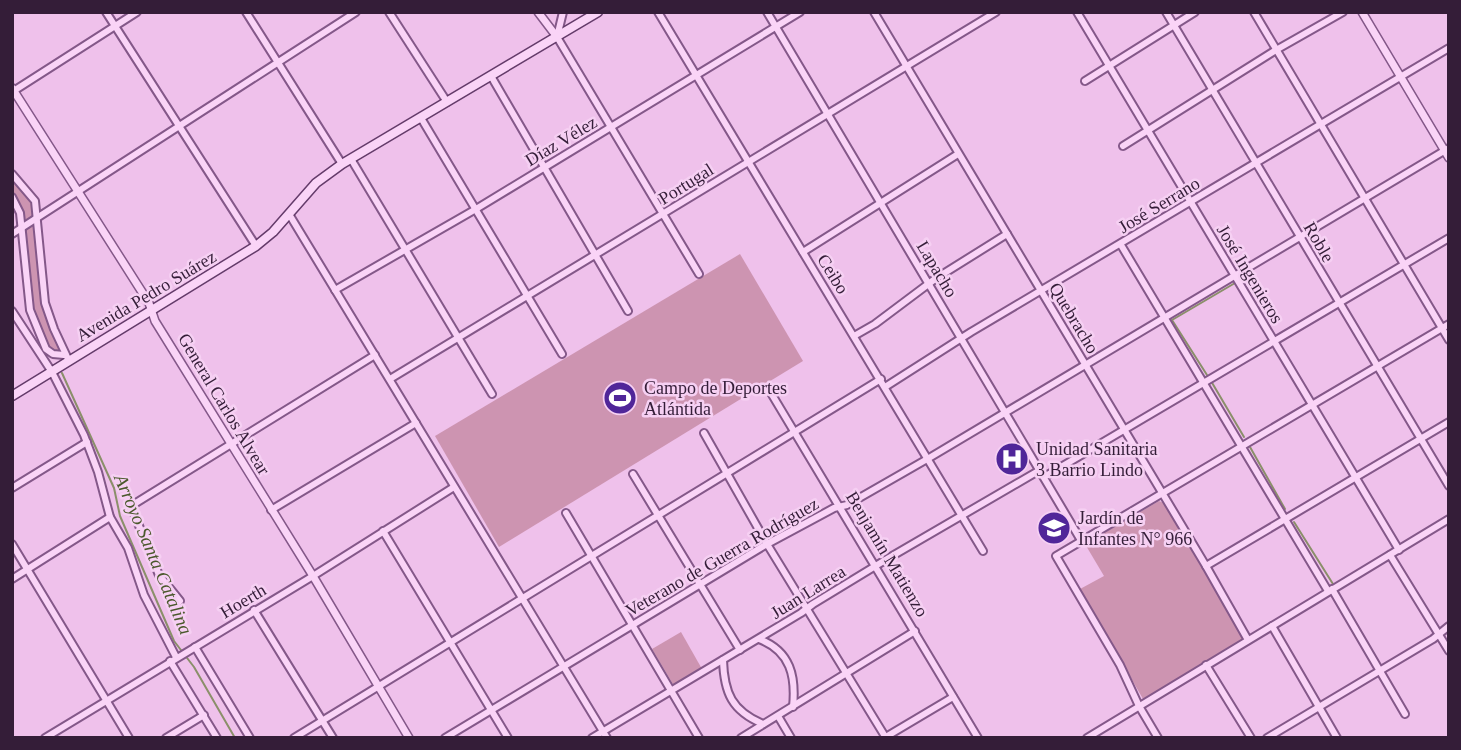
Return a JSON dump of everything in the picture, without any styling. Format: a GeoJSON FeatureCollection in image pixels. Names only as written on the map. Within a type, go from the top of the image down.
{"type":"FeatureCollection","features":[{"type":"Feature","properties":{"kind":"main road","name":"Avenida Pedro Suárez"},"geometry":{"type":"LineString","coordinates":[[12,396],[52,372],[66,358],[152,312],[256,246],[316,183],[342,164],[598,12]]}},
{"type":"Feature","properties":{"kind":"street"},"geometry":{"type":"LineString","coordinates":[[106,12],[256,246]]}},
{"type":"Feature","properties":{"kind":"street"},"geometry":{"type":"LineString","coordinates":[[13,90],[137,12]]}},
{"type":"Feature","properties":{"kind":"street"},"geometry":{"type":"LineString","coordinates":[[246,12],[342,164]]}},
{"type":"Feature","properties":{"kind":"street"},"geometry":{"type":"LineString","coordinates":[[12,234],[356,12]]}},
{"type":"Feature","properties":{"kind":"street"},"geometry":{"type":"LineString","coordinates":[[389,12],[447,102]]}},
{"type":"Feature","properties":{"kind":"street"},"geometry":{"type":"LineString","coordinates":[[538,12],[557,37],[699,274]]}},
{"type":"Feature","properties":{"kind":"street"},"geometry":{"type":"LineString","coordinates":[[557,37],[563,12]]}},
{"type":"Feature","properties":{"kind":"street","name":"Ceibo"},"geometry":{"type":"LineString","coordinates":[[657,12],[983,551]]}},
{"type":"Feature","properties":{"kind":"street","name":"Lapacho"},"geometry":{"type":"LineString","coordinates":[[767,12],[1082,542]]}},
{"type":"Feature","properties":{"kind":"street","name":"Díaz Vélez"},"geometry":{"type":"LineString","coordinates":[[335,290],[476,209],[800,12]]}},
{"type":"Feature","properties":{"kind":"street","name":"Quebracho"},"geometry":{"type":"LineString","coordinates":[[874,12],[1248,640]]}},
{"type":"Feature","properties":{"kind":"street"},"geometry":{"type":"LineString","coordinates":[[981,12],[985,19]]}},
{"type":"Feature","properties":{"kind":"street","name":"Portugal"},"geometry":{"type":"LineString","coordinates":[[390,379],[996,12]]}},
{"type":"Feature","properties":{"kind":"street","name":"José Ingenieros"},"geometry":{"type":"LineString","coordinates":[[1077,12],[1399,550]]}},
{"type":"Feature","properties":{"kind":"street","name":"Roble"},"geometry":{"type":"LineString","coordinates":[[1166,12],[1449,486]]}},
{"type":"Feature","properties":{"kind":"street"},"geometry":{"type":"LineString","coordinates":[[1085,81],[1195,12]]}},
{"type":"Feature","properties":{"kind":"street"},"geometry":{"type":"LineString","coordinates":[[1254,12],[1449,340]]}},
{"type":"Feature","properties":{"kind":"street"},"geometry":{"type":"LineString","coordinates":[[1124,146],[1276,50],[1343,12]]}},
{"type":"Feature","properties":{"kind":"street"},"geometry":{"type":"LineString","coordinates":[[1362,12],[1447,153]]}},
{"type":"Feature","properties":{"kind":"street","name":"José Serrano"},"geometry":{"type":"LineString","coordinates":[[885,387],[1320,122],[1449,48]]}},
{"type":"Feature","properties":{"kind":"street"},"geometry":{"type":"LineString","coordinates":[[491,76],[628,311]]}},
{"type":"Feature","properties":{"kind":"street","name":"General Carlos Alvear"},"geometry":{"type":"LineString","coordinates":[[13,90],[149,303],[155,321],[313,576],[409,738]]}},
{"type":"Feature","properties":{"kind":"street"},"geometry":{"type":"LineString","coordinates":[[421,118],[562,354]]}},
{"type":"Feature","properties":{"kind":"street","name":"Veterano de Guerra Rodríguez"},"geometry":{"type":"LineString","coordinates":[[445,738],[767,544],[929,458],[1085,363],[1447,153]]}},
{"type":"Feature","properties":{"kind":"street"},"geometry":{"type":"LineString","coordinates":[[803,252],[958,154]]}},
{"type":"Feature","properties":{"kind":"street"},"geometry":{"type":"LineString","coordinates":[[351,159],[492,394]]}},
{"type":"Feature","properties":{"kind":"street"},"geometry":{"type":"LineString","coordinates":[[12,174],[32,196],[37,218],[45,303],[66,358]]}},
{"type":"Feature","properties":{"kind":"street"},"geometry":{"type":"LineString","coordinates":[[12,197],[18,204],[22,228],[30,310],[46,349],[66,358]]}},
{"type":"Feature","properties":{"kind":"street"},"geometry":{"type":"LineString","coordinates":[[289,214],[605,734]]}},
{"type":"Feature","properties":{"kind":"street"},"geometry":{"type":"LineString","coordinates":[[854,336],[1007,234]]}},
{"type":"Feature","properties":{"kind":"street","name":"Juan Larrea"},"geometry":{"type":"LineString","coordinates":[[592,738],[605,734],[671,690],[962,515],[1124,430],[1449,238]]}},
{"type":"Feature","properties":{"kind":"street"},"geometry":{"type":"LineString","coordinates":[[1121,245],[1405,714]]}},
{"type":"Feature","properties":{"kind":"street"},"geometry":{"type":"LineString","coordinates":[[12,311],[52,372],[87,442],[110,517],[128,548],[144,595],[217,738]]}},
{"type":"Feature","properties":{"kind":"street"},"geometry":{"type":"LineString","coordinates":[[1158,738],[1120,665],[1056,556],[1449,324]]}},
{"type":"Feature","properties":{"kind":"street"},"geometry":{"type":"LineString","coordinates":[[180,601],[159,575],[131,506],[375,355]]}},
{"type":"Feature","properties":{"kind":"street"},"geometry":{"type":"LineString","coordinates":[[294,738],[881,379]]}},
{"type":"Feature","properties":{"kind":"street","name":"Benjamín Matienzo"},"geometry":{"type":"LineString","coordinates":[[768,388],[978,738]]}},
{"type":"Feature","properties":{"kind":"street"},"geometry":{"type":"LineString","coordinates":[[271,510],[416,422]]}},
{"type":"Feature","properties":{"kind":"street"},"geometry":{"type":"LineString","coordinates":[[1206,566],[1449,422]]}},
{"type":"Feature","properties":{"kind":"street"},"geometry":{"type":"LineString","coordinates":[[704,433],[767,544],[848,673],[885,738],[953,697]]}},
{"type":"Feature","properties":{"kind":"street"},"geometry":{"type":"LineString","coordinates":[[12,488],[87,442]]}},
{"type":"Feature","properties":{"kind":"street"},"geometry":{"type":"LineString","coordinates":[[633,474],[740,650]]}},
{"type":"Feature","properties":{"kind":"street","name":"Hoerth"},"geometry":{"type":"LineString","coordinates":[[45,738],[313,576],[454,487]]}},
{"type":"Feature","properties":{"kind":"street"},"geometry":{"type":"LineString","coordinates":[[566,513],[699,738]]}},
{"type":"Feature","properties":{"kind":"street"},"geometry":{"type":"LineString","coordinates":[[12,579],[110,517]]}},
{"type":"Feature","properties":{"kind":"street"},"geometry":{"type":"LineString","coordinates":[[1087,738],[1449,519]]}},
{"type":"Feature","properties":{"kind":"street"},"geometry":{"type":"LineString","coordinates":[[383,531],[508,738]]}},
{"type":"Feature","properties":{"kind":"street"},"geometry":{"type":"LineString","coordinates":[[12,544],[129,738]]}},
{"type":"Feature","properties":{"kind":"street"},"geometry":{"type":"LineString","coordinates":[[1390,555],[1449,651]]}},
{"type":"Feature","properties":{"kind":"street"},"geometry":{"type":"LineString","coordinates":[[254,610],[333,738]]}},
{"type":"Feature","properties":{"kind":"street"},"geometry":{"type":"LineString","coordinates":[[1272,625],[1337,738]]}},
{"type":"Feature","properties":{"kind":"street"},"geometry":{"type":"LineString","coordinates":[[1267,738],[1433,639],[1449,626]]}},
{"type":"Feature","properties":{"kind":"street"},"geometry":{"type":"LineString","coordinates":[[741,738],[915,631]]}},
{"type":"Feature","properties":{"kind":"street"},"geometry":{"type":"LineString","coordinates":[[759,639],[776,648],[794,674],[793,708]]}},
{"type":"Feature","properties":{"kind":"street"},"geometry":{"type":"LineString","coordinates":[[192,649],[250,738]]}},
{"type":"Feature","properties":{"kind":"street"},"geometry":{"type":"LineString","coordinates":[[723,660],[725,688],[730,698],[743,714],[763,724]]}},
{"type":"Feature","properties":{"kind":"street"},"geometry":{"type":"LineString","coordinates":[[1206,665],[1251,738]]}},
{"type":"Feature","properties":{"kind":"street"},"geometry":{"type":"LineString","coordinates":[[166,738],[204,715]]}},
{"type":"Feature","properties":{"kind":"street"},"geometry":{"type":"LineString","coordinates":[[778,716],[791,738]]}},
{"type":"Feature","properties":{"kind":"shaded area"},"geometry":{"type":"Polygon","coordinates":[[[12,174],[32,196],[43,292],[64,355],[50,353],[30,310],[22,228],[12,197],[12,174]]]}},
{"type":"Feature","properties":{"kind":"shaded area","name":"Campo de Deportes Atlántida"},"geometry":{"type":"Polygon","coordinates":[[[740,254],[803,361],[499,547],[435,436],[740,254]]]}},
{"type":"Feature","properties":{"kind":"shaded area"},"geometry":{"type":"Polygon","coordinates":[[[1159,501],[1164,503],[1243,637],[1241,641],[1143,699],[1080,589],[1104,576],[1085,544],[1159,501]]]}},
{"type":"Feature","properties":{"kind":"shaded area"},"geometry":{"type":"Polygon","coordinates":[[[681,632],[702,669],[674,686],[652,649],[681,632]]]}},
{"type":"Feature","properties":{"kind":"waterway"},"geometry":{"type":"LineString","coordinates":[[1207,375],[1172,320],[1235,283]]}},
{"type":"Feature","properties":{"kind":"waterway","name":"Arroyo Santa Catalina"},"geometry":{"type":"LineString","coordinates":[[62,373],[114,488],[120,516],[174,641],[194,667],[235,738]]}},
{"type":"Feature","properties":{"kind":"waterway"},"geometry":{"type":"LineString","coordinates":[[1211,381],[1244,437]]}},
{"type":"Feature","properties":{"kind":"waterway"},"geometry":{"type":"LineString","coordinates":[[1250,447],[1285,509]]}},
{"type":"Feature","properties":{"kind":"waterway"},"geometry":{"type":"LineString","coordinates":[[1294,522],[1333,584]]}},
{"type":"Feature","properties":{"kind":"place","name":"Campo de Deportes Atlántida"},"geometry":{"type":"Point","coordinates":[620,398]}},
{"type":"Feature","properties":{"kind":"place","name":"Unidad Sanitaria 3 Barrio Lindo"},"geometry":{"type":"Point","coordinates":[1012,459]}},
{"type":"Feature","properties":{"kind":"place","name":"Jardín de Infantes N° 966"},"geometry":{"type":"Point","coordinates":[1054,528]}}]}
